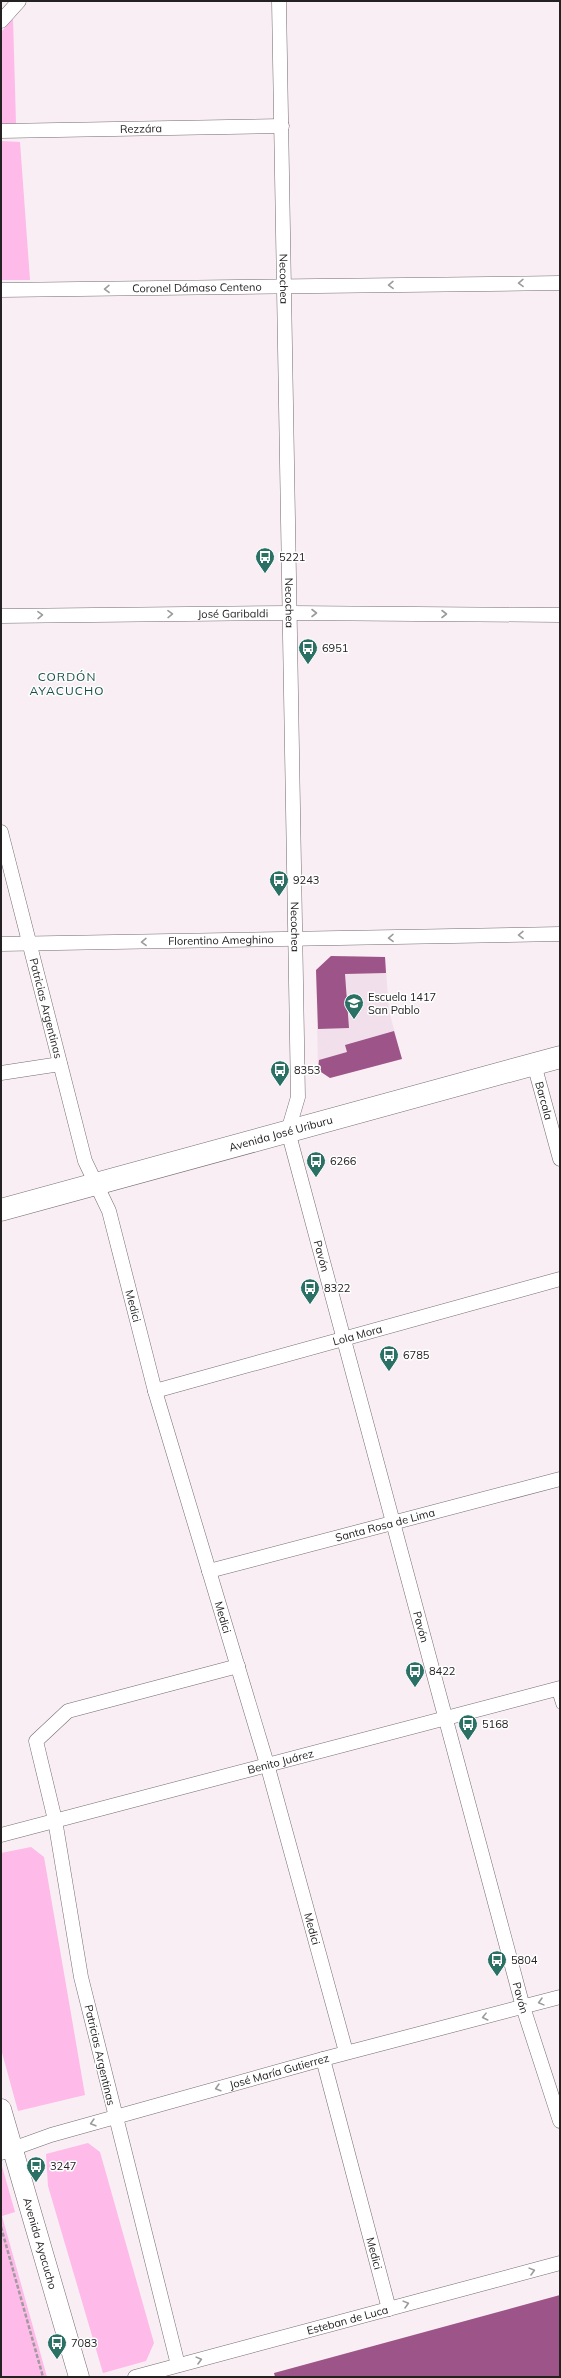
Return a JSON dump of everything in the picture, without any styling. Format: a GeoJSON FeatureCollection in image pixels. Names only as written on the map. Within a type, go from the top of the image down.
{"type":"FeatureCollection","features":[{"type":"Feature","properties":{"kind":"main road","name":"Avenida José Uriburu"},"geometry":{"type":"LineString","coordinates":[[1,1210],[560,1057]]}},
{"type":"Feature","properties":{"kind":"main road","name":"Avenida Ayacucho"},"geometry":{"type":"LineString","coordinates":[[1,2109],[7,2151],[79,2377]]}},
{"type":"Feature","properties":{"kind":"street"},"geometry":{"type":"LineString","coordinates":[[1,21],[19,1]]}},
{"type":"Feature","properties":{"kind":"street","name":"Necochea"},"geometry":{"type":"LineString","coordinates":[[280,1],[298,1097],[288,1131]]}},
{"type":"Feature","properties":{"kind":"street","name":"Rezzára"},"geometry":{"type":"LineString","coordinates":[[1,131],[282,126]]}},
{"type":"Feature","properties":{"kind":"street","name":"Coronel Dámaso Centeno"},"geometry":{"type":"LineString","coordinates":[[1,290],[560,283]]}},
{"type":"Feature","properties":{"kind":"street","name":"José Garibaldi"},"geometry":{"type":"LineString","coordinates":[[1,616],[290,613],[560,615]]}},
{"type":"Feature","properties":{"kind":"street","name":"Patricias Argentinas"},"geometry":{"type":"LineString","coordinates":[[1,832],[85,1161],[96,1183]]}},
{"type":"Feature","properties":{"kind":"street","name":"Florentino Ameghino"},"geometry":{"type":"LineString","coordinates":[[1,944],[295,940],[560,934]]}},
{"type":"Feature","properties":{"kind":"street"},"geometry":{"type":"LineString","coordinates":[[1,1073],[60,1064]]}},
{"type":"Feature","properties":{"kind":"street","name":"Barcala"},"geometry":{"type":"LineString","coordinates":[[534,1064],[560,1160]]}},
{"type":"Feature","properties":{"kind":"street","name":"Pavón"},"geometry":{"type":"LineString","coordinates":[[288,1131],[523,2007],[560,2121]]}},
{"type":"Feature","properties":{"kind":"street","name":"Medici"},"geometry":{"type":"LineString","coordinates":[[96,1183],[109,1211],[155,1391],[267,1764],[346,2052]]}},
{"type":"Feature","properties":{"kind":"street","name":"Lola Mora"},"geometry":{"type":"LineString","coordinates":[[155,1391],[560,1279]]}},
{"type":"Feature","properties":{"kind":"street","name":"Santa Rosa de Lima"},"geometry":{"type":"LineString","coordinates":[[209,1571],[560,1479]]}},
{"type":"Feature","properties":{"kind":"street","name":"Patricias Argentinas"},"geometry":{"type":"LineString","coordinates":[[178,2365],[81,1976],[56,1820],[36,1741],[68,1710],[238,1666]]}},
{"type":"Feature","properties":{"kind":"street","name":"Benito Juárez"},"geometry":{"type":"LineString","coordinates":[[1,1834],[558,1688]]}},
{"type":"Feature","properties":{"kind":"street","name":"José María Gutierrez"},"geometry":{"type":"LineString","coordinates":[[7,2151],[32,2140],[346,2052],[560,1997]]}},
{"type":"Feature","properties":{"kind":"street","name":"Medici"},"geometry":{"type":"LineString","coordinates":[[323,2059],[389,2309]]}},
{"type":"Feature","properties":{"kind":"street","name":"Esteban de Luca"},"geometry":{"type":"LineString","coordinates":[[135,2377],[560,2263]]}},
{"type":"Feature","properties":{"kind":"lane"},"geometry":{"type":"LineString","coordinates":[[558,1688],[560,1706]]}},
{"type":"Feature","properties":{"kind":"path"},"geometry":{"type":"LineString","coordinates":[[1,2227],[43,2377]]}},
{"type":"Feature","properties":{"kind":"shaded area"},"geometry":{"type":"Polygon","coordinates":[[[13,19],[16,124],[1,124],[1,32],[13,19]]]}},
{"type":"Feature","properties":{"kind":"shaded area"},"geometry":{"type":"Polygon","coordinates":[[[1,141],[20,142],[30,280],[1,280],[1,141]]]}},
{"type":"Feature","properties":{"kind":"shaded area","name":"Escuela 1417 San Pablo"},"geometry":{"type":"Polygon","coordinates":[[[331,956],[385,957],[389,1011],[402,1059],[330,1078],[318,1070],[316,970],[331,956]]]}},
{"type":"Feature","properties":{"kind":"shaded area"},"geometry":{"type":"Polygon","coordinates":[[[31,1847],[44,1857],[85,2095],[18,2111],[1,2049],[1,1853],[31,1847]]]}},
{"type":"Feature","properties":{"kind":"shaded area"},"geometry":{"type":"Polygon","coordinates":[[[88,2143],[100,2152],[154,2343],[146,2361],[103,2373],[48,2186],[46,2154],[88,2143]]]}},
{"type":"Feature","properties":{"kind":"shaded area"},"geometry":{"type":"Polygon","coordinates":[[[1,2163],[15,2212],[2,2216],[47,2377],[1,2377],[1,2163]]]}},
{"type":"Feature","properties":{"kind":"building"},"geometry":{"type":"Polygon","coordinates":[[[331,956],[385,957],[386,973],[345,974],[349,1028],[318,1029],[316,970],[331,956]]]}},
{"type":"Feature","properties":{"kind":"building"},"geometry":{"type":"Polygon","coordinates":[[[394,1031],[402,1059],[330,1078],[318,1070],[319,1060],[347,1052],[345,1045],[394,1031]]]}},
{"type":"Feature","properties":{"kind":"building"},"geometry":{"type":"Polygon","coordinates":[[[560,2295],[560,2377],[275,2377],[274,2373],[560,2295]]]}},
{"type":"Feature","properties":{"kind":"place","name":"5221"},"geometry":{"type":"Point","coordinates":[265,574]}},
{"type":"Feature","properties":{"kind":"place","name":"6951"},"geometry":{"type":"Point","coordinates":[308,665]}},
{"type":"Feature","properties":{"kind":"place","name":"9243"},"geometry":{"type":"Point","coordinates":[279,897]}},
{"type":"Feature","properties":{"kind":"place","name":"Escuela 1417 San Pablo"},"geometry":{"type":"Point","coordinates":[354,1020]}},
{"type":"Feature","properties":{"kind":"place","name":"8353"},"geometry":{"type":"Point","coordinates":[280,1087]}},
{"type":"Feature","properties":{"kind":"place","name":"6266"},"geometry":{"type":"Point","coordinates":[316,1178]}},
{"type":"Feature","properties":{"kind":"place","name":"8322"},"geometry":{"type":"Point","coordinates":[310,1305]}},
{"type":"Feature","properties":{"kind":"place","name":"6785"},"geometry":{"type":"Point","coordinates":[389,1372]}},
{"type":"Feature","properties":{"kind":"place","name":"8422"},"geometry":{"type":"Point","coordinates":[415,1688]}},
{"type":"Feature","properties":{"kind":"place","name":"5168"},"geometry":{"type":"Point","coordinates":[468,1741]}},
{"type":"Feature","properties":{"kind":"place","name":"5804"},"geometry":{"type":"Point","coordinates":[497,1977]}},
{"type":"Feature","properties":{"kind":"place","name":"3247"},"geometry":{"type":"Point","coordinates":[36,2183]}},
{"type":"Feature","properties":{"kind":"place","name":"7083"},"geometry":{"type":"Point","coordinates":[57,2360]}},
{"type":"Feature","properties":{"kind":"district","name":"CORDÓN AYACUCHO"},"geometry":{"type":"Point","coordinates":[67,684]}}]}
